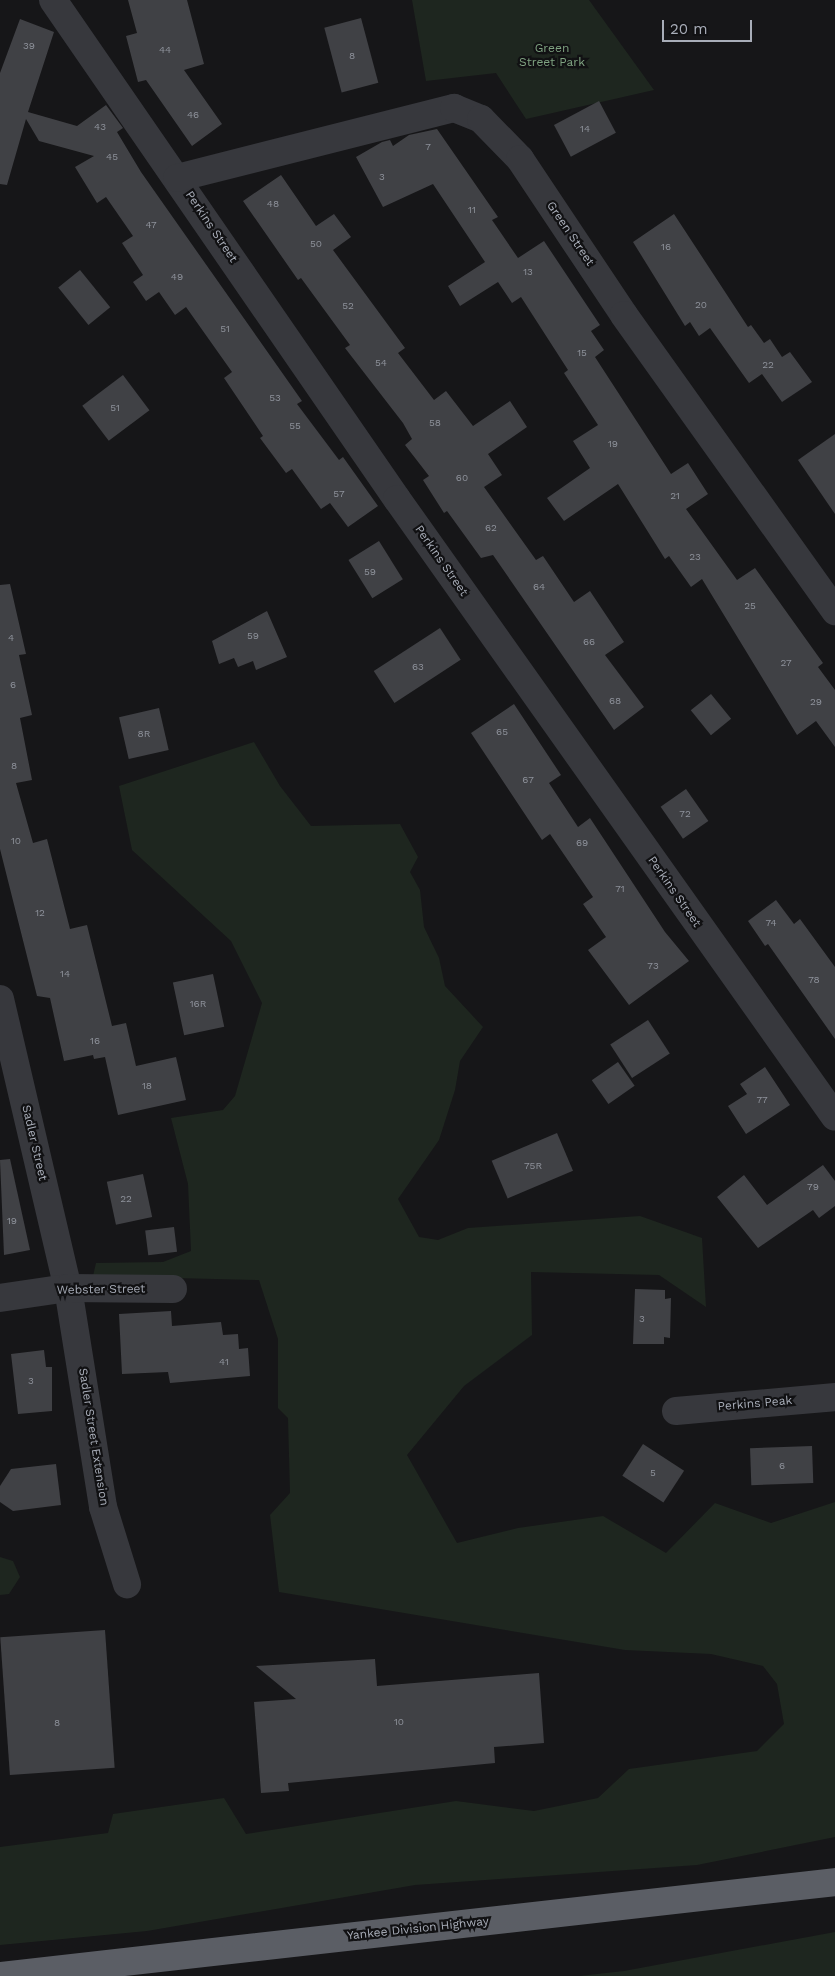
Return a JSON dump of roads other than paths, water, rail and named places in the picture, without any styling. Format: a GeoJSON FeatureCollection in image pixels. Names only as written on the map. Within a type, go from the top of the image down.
{"type":"FeatureCollection","features":[{"type":"Feature","properties":{"kind":"highway","name":"Yankee Division Highway"},"geometry":{"type":"LineString","coordinates":[[0,1976],[835,1882]]}},
{"type":"Feature","properties":{"kind":"street","name":"Perkins Street"},"geometry":{"type":"LineString","coordinates":[[53,0],[178,178],[397,499],[835,1117]]}},
{"type":"Feature","properties":{"kind":"street","name":"Green Street"},"geometry":{"type":"LineString","coordinates":[[178,178],[454,108],[481,119],[520,160],[629,322],[835,611]]}},
{"type":"Feature","properties":{"kind":"street","name":"Sadler Street"},"geometry":{"type":"LineString","coordinates":[[0,999],[68,1288]]}},
{"type":"Feature","properties":{"kind":"street","name":"Webster Street"},"geometry":{"type":"LineString","coordinates":[[0,1298],[68,1288],[173,1289]]}},
{"type":"Feature","properties":{"kind":"street","name":"Sadler Street Extension"},"geometry":{"type":"LineString","coordinates":[[68,1288],[103,1507],[127,1584]]}},
{"type":"Feature","properties":{"kind":"street","name":"Perkins Peak"},"geometry":{"type":"LineString","coordinates":[[676,1411],[835,1397]]}},
{"type":"Feature","properties":{"kind":"park label","name":"Green Street Park"},"geometry":{"type":"Point","coordinates":[552,56]}}]}
